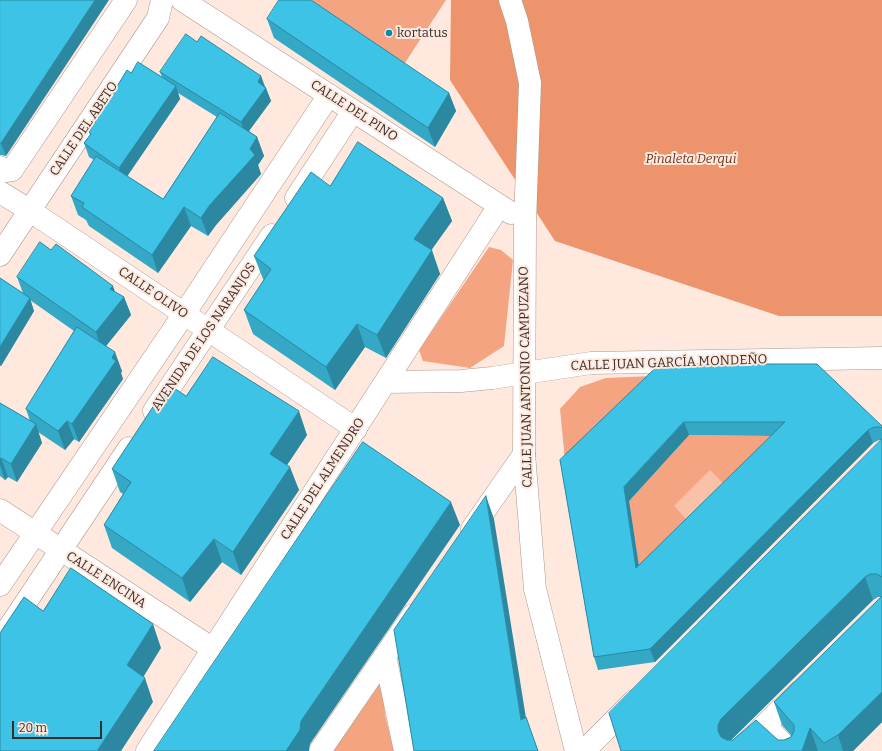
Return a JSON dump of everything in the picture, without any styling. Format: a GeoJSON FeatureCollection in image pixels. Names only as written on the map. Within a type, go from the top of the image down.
{"type":"FeatureCollection","features":[{"type":"Feature","properties":{"kind":"street"},"geometry":{"type":"LineString","coordinates":[[4,174],[126,0]]}},
{"type":"Feature","properties":{"kind":"street","name":"CALLE DEL ABETO"},"geometry":{"type":"LineString","coordinates":[[0,255],[158,18],[162,0]]}},
{"type":"Feature","properties":{"kind":"street","name":"CALLE DEL PINO"},"geometry":{"type":"LineString","coordinates":[[182,0],[525,223]]}},
{"type":"Feature","properties":{"kind":"street","name":"CALLE JUAN ANTONIO CAMPUZANO"},"geometry":{"type":"LineString","coordinates":[[510,0],[517,21],[530,83],[525,223],[524,454],[535,589],[576,751]]}},
{"type":"Feature","properties":{"kind":"street"},"geometry":{"type":"LineString","coordinates":[[0,584],[184,314],[329,95]]}},
{"type":"Feature","properties":{"kind":"street","name":"AVENIDA DE LOS NARANJOS"},"geometry":{"type":"LineString","coordinates":[[0,641],[209,330],[353,111]]}},
{"type":"Feature","properties":{"kind":"street","name":"CALLE OLIVO"},"geometry":{"type":"LineString","coordinates":[[0,192],[356,428]]}},
{"type":"Feature","properties":{"kind":"street","name":"CALLE DEL ALMENDRO"},"geometry":{"type":"LineString","coordinates":[[147,751],[499,206]]}},
{"type":"Feature","properties":{"kind":"street","name":"CALLE JUAN GARCÍA MONDEÑO"},"geometry":{"type":"LineString","coordinates":[[386,382],[461,381],[524,374],[591,363],[882,358]]}},
{"type":"Feature","properties":{"kind":"street"},"geometry":{"type":"LineString","coordinates":[[461,545],[524,454]]}},
{"type":"Feature","properties":{"kind":"street","name":"CALLE ENCINA"},"geometry":{"type":"LineString","coordinates":[[0,510],[34,534],[213,649]]}},
{"type":"Feature","properties":{"kind":"street"},"geometry":{"type":"LineString","coordinates":[[320,751],[425,598]]}},
{"type":"Feature","properties":{"kind":"street"},"geometry":{"type":"LineString","coordinates":[[385,656],[405,751]]}},
{"type":"Feature","properties":{"kind":"street"},"geometry":{"type":"LineString","coordinates":[[738,751],[815,675]]}},
{"type":"Feature","properties":{"kind":"street"},"geometry":{"type":"LineString","coordinates":[[584,751],[646,689]]}},
{"type":"Feature","properties":{"kind":"street"},"geometry":{"type":"LineString","coordinates":[[765,725],[790,751]]}},
{"type":"Feature","properties":{"kind":"shaded area","name":"kortatus"},"geometry":{"type":"Polygon","coordinates":[[[302,0],[446,0],[403,66],[302,0]]]}},
{"type":"Feature","properties":{"kind":"shaded area"},"geometry":{"type":"Polygon","coordinates":[[[489,247],[501,250],[513,260],[504,346],[470,368],[423,361],[419,350],[489,247]]]}},
{"type":"Feature","properties":{"kind":"shaded area"},"geometry":{"type":"Polygon","coordinates":[[[652,376],[565,460],[560,409],[580,387],[606,378],[652,376]]]}},
{"type":"Feature","properties":{"kind":"shaded area"},"geometry":{"type":"Polygon","coordinates":[[[689,435],[777,436],[640,575],[629,501],[689,435]]]}},
{"type":"Feature","properties":{"kind":"shaded area"},"geometry":{"type":"Polygon","coordinates":[[[710,470],[728,488],[689,522],[674,506],[710,470]]]}},
{"type":"Feature","properties":{"kind":"shaded area"},"geometry":{"type":"Polygon","coordinates":[[[382,677],[385,715],[394,751],[333,751],[382,677]]]}},
{"type":"Feature","properties":{"kind":"green space","name":"Pinaleta Derqui"},"geometry":{"type":"Polygon","coordinates":[[[451,0],[882,0],[882,316],[779,316],[555,241],[450,80],[451,0]]]}},
{"type":"Feature","properties":{"kind":"building"},"geometry":{"type":"Polygon","coordinates":[[[0,0],[95,0],[1,143],[0,143],[0,0]]]}},
{"type":"Feature","properties":{"kind":"building"},"geometry":{"type":"Polygon","coordinates":[[[279,0],[311,0],[449,93],[428,128],[267,19],[279,0]]]}},
{"type":"Feature","properties":{"kind":"building"},"geometry":{"type":"Polygon","coordinates":[[[186,34],[197,42],[201,36],[261,76],[258,82],[266,88],[241,122],[160,72],[186,34]]]}},
{"type":"Feature","properties":{"kind":"building"},"geometry":{"type":"Polygon","coordinates":[[[138,62],[176,86],[119,168],[84,143],[91,134],[89,132],[127,70],[131,73],[138,62]]]}},
{"type":"Feature","properties":{"kind":"building"},"geometry":{"type":"Polygon","coordinates":[[[220,113],[257,137],[250,149],[255,155],[209,206],[201,218],[184,207],[152,255],[82,207],[84,203],[71,196],[96,156],[163,199],[220,113]]]}},
{"type":"Feature","properties":{"kind":"building"},"geometry":{"type":"Polygon","coordinates":[[[358,142],[443,198],[414,239],[432,250],[377,335],[357,324],[326,367],[244,310],[271,269],[254,256],[311,172],[330,186],[358,142]]]}},
{"type":"Feature","properties":{"kind":"building"},"geometry":{"type":"Polygon","coordinates":[[[40,242],[51,250],[56,244],[113,286],[110,289],[124,297],[96,332],[17,277],[40,242]]]}},
{"type":"Feature","properties":{"kind":"building"},"geometry":{"type":"Polygon","coordinates":[[[0,278],[30,298],[0,347],[0,278]]]}},
{"type":"Feature","properties":{"kind":"building"},"geometry":{"type":"Polygon","coordinates":[[[77,327],[115,352],[112,358],[116,361],[72,424],[67,421],[58,431],[26,409],[77,327]]]}},
{"type":"Feature","properties":{"kind":"building"},"geometry":{"type":"Polygon","coordinates":[[[213,357],[299,411],[270,454],[290,467],[233,552],[214,539],[182,578],[104,525],[131,482],[112,469],[168,384],[186,396],[213,357]]]}},
{"type":"Feature","properties":{"kind":"building"},"geometry":{"type":"Polygon","coordinates":[[[660,364],[817,364],[882,426],[882,428],[874,427],[868,430],[650,649],[594,657],[560,460],[660,364]],[[684,422],[624,487],[636,568],[785,422],[684,422]]]}},
{"type":"Feature","properties":{"kind":"building"},"geometry":{"type":"Polygon","coordinates":[[[0,403],[36,424],[11,464],[1,458],[0,459],[0,403]]]}},
{"type":"Feature","properties":{"kind":"building"},"geometry":{"type":"Polygon","coordinates":[[[882,439],[882,577],[877,574],[870,574],[865,577],[721,719],[718,725],[718,731],[721,737],[727,740],[733,740],[756,720],[778,740],[784,740],[791,737],[794,731],[794,725],[774,702],[882,596],[882,692],[838,735],[824,743],[810,728],[802,751],[621,751],[609,713],[882,439]]]}},
{"type":"Feature","properties":{"kind":"building"},"geometry":{"type":"Polygon","coordinates":[[[363,442],[451,502],[301,721],[300,730],[286,751],[154,751],[363,442]]]}},
{"type":"Feature","properties":{"kind":"building"},"geometry":{"type":"Polygon","coordinates":[[[486,496],[521,720],[526,717],[538,751],[414,751],[394,630],[486,496]]]}},
{"type":"Feature","properties":{"kind":"building"},"geometry":{"type":"Polygon","coordinates":[[[71,568],[153,624],[127,665],[145,678],[97,751],[0,751],[0,633],[24,597],[43,611],[71,568]]]}},
{"type":"Feature","properties":{"kind":"place","name":"kortatus"},"geometry":{"type":"Point","coordinates":[389,33]}}]}
